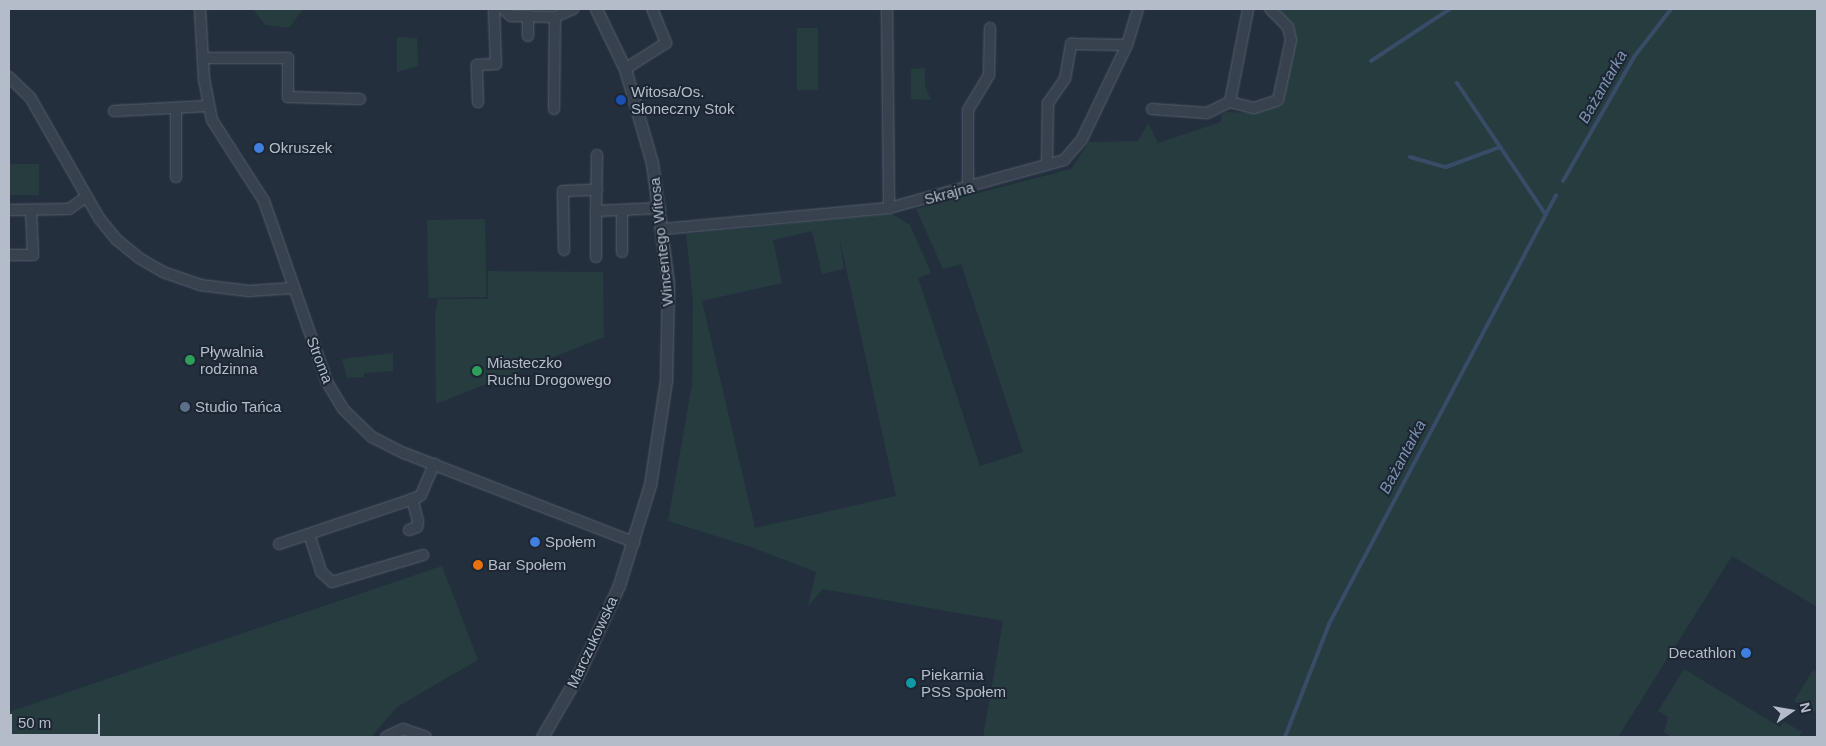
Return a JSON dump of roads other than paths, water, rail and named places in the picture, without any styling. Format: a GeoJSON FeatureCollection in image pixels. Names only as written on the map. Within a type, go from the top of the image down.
{"type":"FeatureCollection","features":[{"type":"Feature","properties":{"kind":"street","name":"Stroma"},"geometry":{"type":"LineString","coordinates":[[200,9],[208,106],[217,132],[232,156],[249,174],[264,201],[327,382],[344,409],[372,437],[434,464],[634,542]]}},
{"type":"Feature","properties":{"kind":"street"},"geometry":{"type":"LineString","coordinates":[[478,102],[477,65],[496,64],[494,9]]}},
{"type":"Feature","properties":{"kind":"street"},"geometry":{"type":"LineString","coordinates":[[503,9],[511,16],[555,17],[573,9]]}},
{"type":"Feature","properties":{"kind":"street","name":"Wincentego Witosa"},"geometry":{"type":"LineString","coordinates":[[596,9],[625,69],[644,131],[660,208],[668,289],[666,381],[656,458],[634,542]]}},
{"type":"Feature","properties":{"kind":"street"},"geometry":{"type":"LineString","coordinates":[[625,69],[666,42],[652,9]]}},
{"type":"Feature","properties":{"kind":"street"},"geometry":{"type":"LineString","coordinates":[[887,9],[889,208]]}},
{"type":"Feature","properties":{"kind":"street","name":"Skrajna"},"geometry":{"type":"LineString","coordinates":[[662,229],[889,208],[968,188],[1064,160],[1076,149],[1127,45],[1138,9]]}},
{"type":"Feature","properties":{"kind":"street"},"geometry":{"type":"LineString","coordinates":[[1230,102],[1248,9]]}},
{"type":"Feature","properties":{"kind":"street"},"geometry":{"type":"LineString","coordinates":[[1152,109],[1207,113],[1230,102],[1254,108],[1278,100],[1291,40],[1288,27],[1270,9]]}},
{"type":"Feature","properties":{"kind":"street"},"geometry":{"type":"LineString","coordinates":[[528,16],[528,36]]}},
{"type":"Feature","properties":{"kind":"street"},"geometry":{"type":"LineString","coordinates":[[554,108],[555,17]]}},
{"type":"Feature","properties":{"kind":"street"},"geometry":{"type":"LineString","coordinates":[[968,188],[968,110],[989,75],[990,28]]}},
{"type":"Feature","properties":{"kind":"street"},"geometry":{"type":"LineString","coordinates":[[1047,164],[1048,104],[1065,79],[1071,44],[1127,45]]}},
{"type":"Feature","properties":{"kind":"street"},"geometry":{"type":"LineString","coordinates":[[203,58],[288,58],[288,97],[360,99]]}},
{"type":"Feature","properties":{"kind":"street"},"geometry":{"type":"LineString","coordinates":[[9,77],[30,96],[86,197],[117,240],[163,272],[200,285],[229,290],[277,291],[293,288]]}},
{"type":"Feature","properties":{"kind":"street"},"geometry":{"type":"LineString","coordinates":[[114,111],[176,110],[208,106]]}},
{"type":"Feature","properties":{"kind":"street"},"geometry":{"type":"LineString","coordinates":[[176,110],[176,177]]}},
{"type":"Feature","properties":{"kind":"street"},"geometry":{"type":"LineString","coordinates":[[596,257],[597,155]]}},
{"type":"Feature","properties":{"kind":"street"},"geometry":{"type":"LineString","coordinates":[[564,250],[563,191],[597,190]]}},
{"type":"Feature","properties":{"kind":"street"},"geometry":{"type":"LineString","coordinates":[[9,210],[69,209],[86,197]]}},
{"type":"Feature","properties":{"kind":"street"},"geometry":{"type":"LineString","coordinates":[[596,211],[660,208]]}},
{"type":"Feature","properties":{"kind":"street"},"geometry":{"type":"LineString","coordinates":[[9,255],[33,255],[31,210]]}},
{"type":"Feature","properties":{"kind":"street"},"geometry":{"type":"LineString","coordinates":[[622,210],[622,252]]}},
{"type":"Feature","properties":{"kind":"street"},"geometry":{"type":"LineString","coordinates":[[279,544],[421,495],[434,464]]}},
{"type":"Feature","properties":{"kind":"street"},"geometry":{"type":"LineString","coordinates":[[409,530],[417,527],[418,522],[412,499]]}},
{"type":"Feature","properties":{"kind":"street"},"geometry":{"type":"LineString","coordinates":[[309,534],[321,572],[332,582],[423,555]]}},
{"type":"Feature","properties":{"kind":"street","name":"Marczukowska"},"geometry":{"type":"LineString","coordinates":[[542,737],[596,639],[634,542]]}},
{"type":"Feature","properties":{"kind":"street"},"geometry":{"type":"LineString","coordinates":[[386,737],[403,729],[426,737]]}},
{"type":"Feature","properties":{"kind":"waterway"},"geometry":{"type":"LineString","coordinates":[[1371,61],[1450,9]]}},
{"type":"Feature","properties":{"kind":"waterway","name":"Bażantarka"},"geometry":{"type":"LineString","coordinates":[[1563,181],[1634,57],[1671,9]]}},
{"type":"Feature","properties":{"kind":"waterway"},"geometry":{"type":"LineString","coordinates":[[1457,83],[1546,215]]}},
{"type":"Feature","properties":{"kind":"waterway"},"geometry":{"type":"LineString","coordinates":[[1410,157],[1446,167],[1500,147]]}},
{"type":"Feature","properties":{"kind":"waterway","name":"Bażantarka"},"geometry":{"type":"LineString","coordinates":[[1285,737],[1329,624],[1556,195]]}},
{"type":"Feature","properties":{"kind":"place","name":"Witosa/Os. Słoneczny Stok"},"geometry":{"type":"Point","coordinates":[621,100]}},
{"type":"Feature","properties":{"kind":"place","name":"Okruszek"},"geometry":{"type":"Point","coordinates":[259,148]}},
{"type":"Feature","properties":{"kind":"place","name":"Pływalnia rodzinna"},"geometry":{"type":"Point","coordinates":[190,360]}},
{"type":"Feature","properties":{"kind":"place","name":"Miasteczko Ruchu Drogowego"},"geometry":{"type":"Point","coordinates":[477,371]}},
{"type":"Feature","properties":{"kind":"place","name":"Studio Tańca"},"geometry":{"type":"Point","coordinates":[185,407]}},
{"type":"Feature","properties":{"kind":"place","name":"Społem"},"geometry":{"type":"Point","coordinates":[535,542]}},
{"type":"Feature","properties":{"kind":"place","name":"Bar Społem"},"geometry":{"type":"Point","coordinates":[478,565]}},
{"type":"Feature","properties":{"kind":"place","name":"Decathlon"},"geometry":{"type":"Point","coordinates":[1746,653]}},
{"type":"Feature","properties":{"kind":"place","name":"Piekarnia PSS Społem"},"geometry":{"type":"Point","coordinates":[911,683]}}]}
